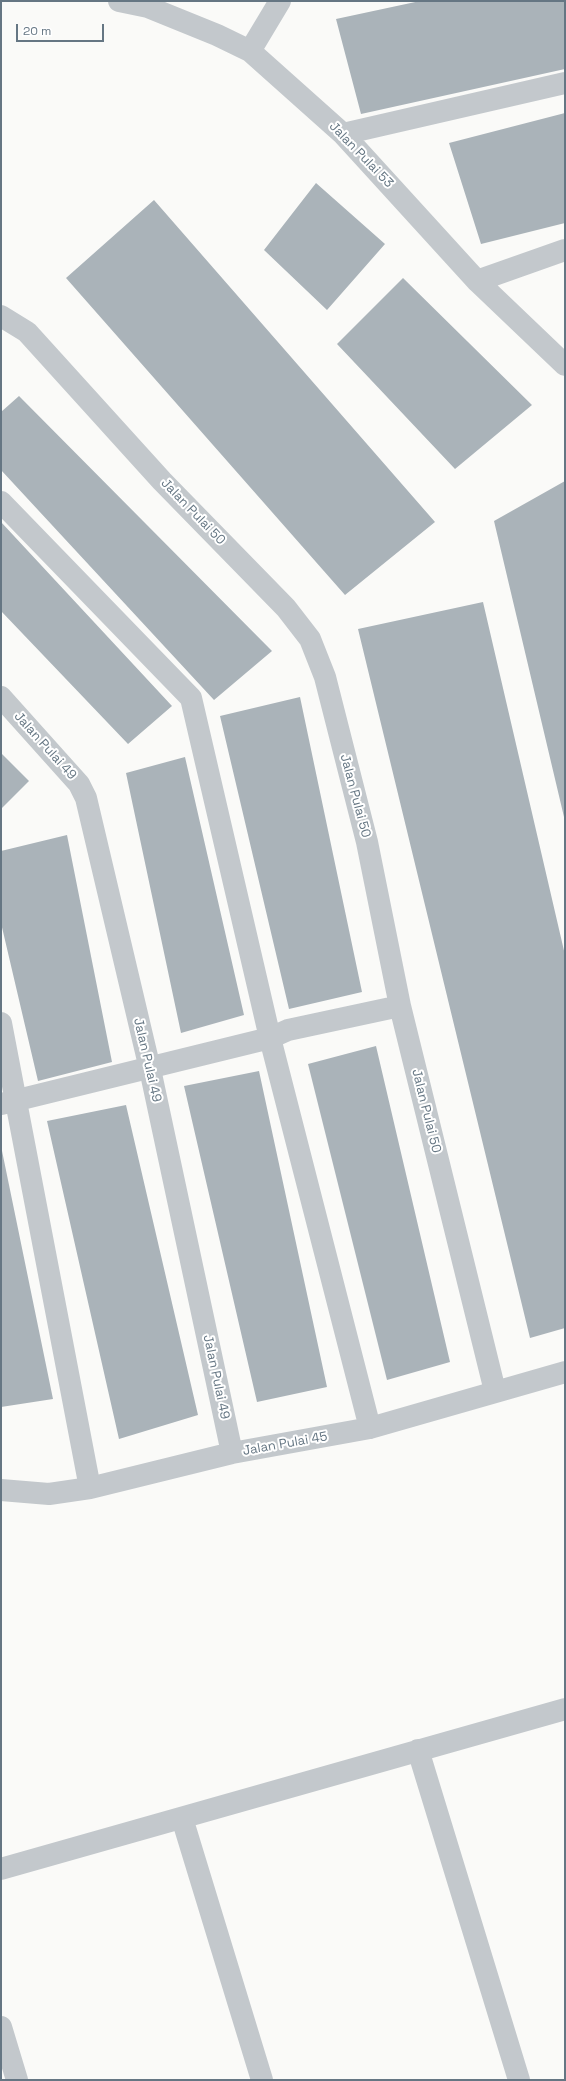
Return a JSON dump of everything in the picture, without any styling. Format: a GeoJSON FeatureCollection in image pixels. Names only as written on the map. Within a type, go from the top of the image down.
{"type":"FeatureCollection","features":[{"type":"Feature","properties":{"kind":"street","name":"Jalan Pulai 53"},"geometry":{"type":"LineString","coordinates":[[119,1],[147,4],[250,51],[343,134],[477,281],[565,365]]}},
{"type":"Feature","properties":{"kind":"street"},"geometry":{"type":"LineString","coordinates":[[250,51],[280,1]]}},
{"type":"Feature","properties":{"kind":"street"},"geometry":{"type":"LineString","coordinates":[[343,134],[565,83]]}},
{"type":"Feature","properties":{"kind":"street"},"geometry":{"type":"LineString","coordinates":[[477,281],[565,250]]}},
{"type":"Feature","properties":{"kind":"street","name":"Jalan Pulai 50"},"geometry":{"type":"LineString","coordinates":[[1,316],[26,332],[162,481],[286,608],[310,639],[325,677],[367,842],[400,1006],[495,1391]]}},
{"type":"Feature","properties":{"kind":"street"},"geometry":{"type":"LineString","coordinates":[[1,502],[191,698],[270,1038],[370,1428]]}},
{"type":"Feature","properties":{"kind":"street","name":"Jalan Pulai 49"},"geometry":{"type":"LineString","coordinates":[[1,697],[79,784],[86,798],[150,1069],[232,1453]]}},
{"type":"Feature","properties":{"kind":"street"},"geometry":{"type":"LineString","coordinates":[[9,1102],[150,1069],[270,1038],[288,1030],[400,1006]]}},
{"type":"Feature","properties":{"kind":"street"},"geometry":{"type":"LineString","coordinates":[[1,1024],[9,1102],[90,1488]]}},
{"type":"Feature","properties":{"kind":"street","name":"Jalan Pulai 45"},"geometry":{"type":"LineString","coordinates":[[1,1490],[49,1494],[90,1488],[232,1453],[370,1428],[565,1372]]}},
{"type":"Feature","properties":{"kind":"street"},"geometry":{"type":"LineString","coordinates":[[1,1869],[565,1709]]}},
{"type":"Feature","properties":{"kind":"street"},"geometry":{"type":"LineString","coordinates":[[418,1750],[519,2080]]}},
{"type":"Feature","properties":{"kind":"street"},"geometry":{"type":"LineString","coordinates":[[182,1818],[262,2080]]}},
{"type":"Feature","properties":{"kind":"street"},"geometry":{"type":"LineString","coordinates":[[1,2027],[17,2080]]}},
{"type":"Feature","properties":{"kind":"building"},"geometry":{"type":"Polygon","coordinates":[[[420,1],[565,1],[565,69],[361,114],[336,19],[420,1]]]}},
{"type":"Feature","properties":{"kind":"building"},"geometry":{"type":"Polygon","coordinates":[[[565,113],[565,223],[481,244],[449,143],[565,113]]]}},
{"type":"Feature","properties":{"kind":"building"},"geometry":{"type":"Polygon","coordinates":[[[316,183],[385,244],[327,310],[264,250],[316,183]]]}},
{"type":"Feature","properties":{"kind":"building"},"geometry":{"type":"Polygon","coordinates":[[[154,200],[435,522],[345,595],[66,278],[154,200]]]}},
{"type":"Feature","properties":{"kind":"building"},"geometry":{"type":"Polygon","coordinates":[[[403,278],[532,405],[455,469],[337,344],[403,278]]]}},
{"type":"Feature","properties":{"kind":"building"},"geometry":{"type":"Polygon","coordinates":[[[19,396],[272,651],[214,700],[1,470],[1,412],[19,396]]]}},
{"type":"Feature","properties":{"kind":"building"},"geometry":{"type":"Polygon","coordinates":[[[565,481],[565,817],[564,817],[494,521],[565,481]]]}},
{"type":"Feature","properties":{"kind":"building"},"geometry":{"type":"Polygon","coordinates":[[[1,522],[172,706],[128,744],[1,611],[1,522]]]}},
{"type":"Feature","properties":{"kind":"building"},"geometry":{"type":"Polygon","coordinates":[[[483,602],[565,955],[565,1328],[530,1338],[358,629],[483,602]]]}},
{"type":"Feature","properties":{"kind":"building"},"geometry":{"type":"Polygon","coordinates":[[[300,697],[362,992],[289,1009],[220,716],[300,697]]]}},
{"type":"Feature","properties":{"kind":"building"},"geometry":{"type":"Polygon","coordinates":[[[1,753],[29,781],[1,809],[1,753]]]}},
{"type":"Feature","properties":{"kind":"building"},"geometry":{"type":"Polygon","coordinates":[[[185,757],[244,1015],[181,1033],[126,773],[185,757]]]}},
{"type":"Feature","properties":{"kind":"building"},"geometry":{"type":"Polygon","coordinates":[[[67,835],[112,1062],[38,1081],[1,923],[1,851],[67,835]]]}},
{"type":"Feature","properties":{"kind":"building"},"geometry":{"type":"Polygon","coordinates":[[[376,1046],[450,1362],[387,1380],[308,1064],[376,1046]]]}},
{"type":"Feature","properties":{"kind":"building"},"geometry":{"type":"Polygon","coordinates":[[[259,1071],[327,1387],[257,1402],[184,1086],[259,1071]]]}},
{"type":"Feature","properties":{"kind":"building"},"geometry":{"type":"Polygon","coordinates":[[[126,1105],[198,1415],[119,1439],[47,1121],[126,1105]]]}},
{"type":"Feature","properties":{"kind":"building"},"geometry":{"type":"Polygon","coordinates":[[[1,1146],[53,1399],[1,1407],[1,1146]]]}}]}
